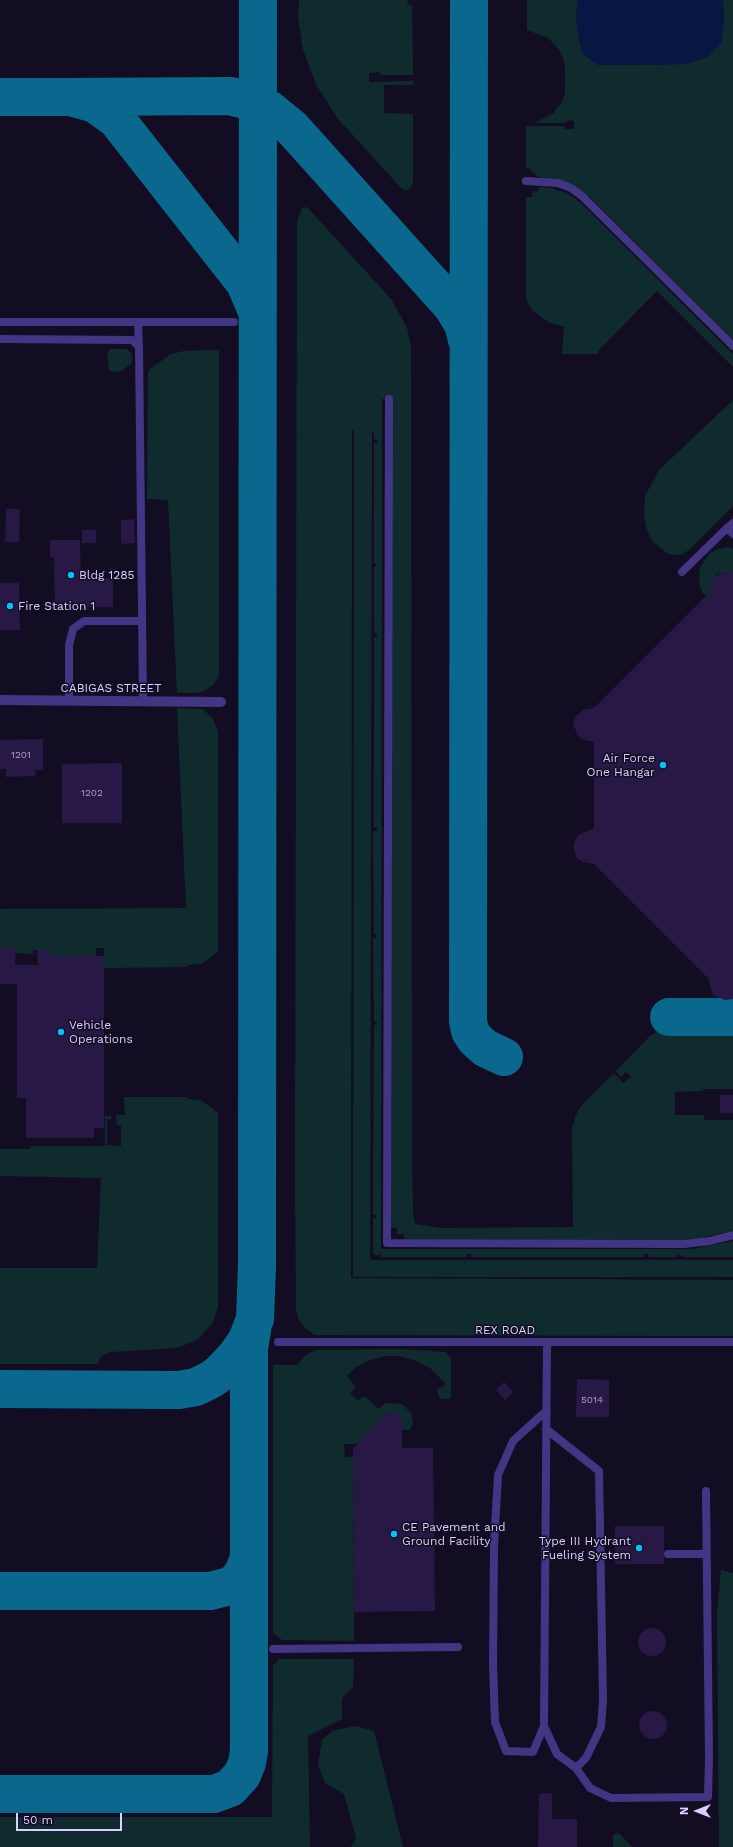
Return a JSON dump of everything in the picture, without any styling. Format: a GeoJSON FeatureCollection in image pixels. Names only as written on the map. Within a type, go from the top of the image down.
{"type":"FeatureCollection","features":[{"type":"Feature","properties":{"kind":"street","name":"CABIGAS STREET"},"geometry":{"type":"LineString","coordinates":[[0,700],[221,702]]}},
{"type":"Feature","properties":{"kind":"lane"},"geometry":{"type":"LineString","coordinates":[[526,181],[558,183],[571,188],[582,196],[733,346]]}},
{"type":"Feature","properties":{"kind":"lane"},"geometry":{"type":"LineString","coordinates":[[0,322],[234,322]]}},
{"type":"Feature","properties":{"kind":"lane"},"geometry":{"type":"LineString","coordinates":[[138,322],[143,701]]}},
{"type":"Feature","properties":{"kind":"lane"},"geometry":{"type":"LineString","coordinates":[[0,339],[132,340],[139,347]]}},
{"type":"Feature","properties":{"kind":"lane"},"geometry":{"type":"LineString","coordinates":[[389,399],[387,1243],[684,1244],[710,1241],[733,1235]]}},
{"type":"Feature","properties":{"kind":"lane"},"geometry":{"type":"LineString","coordinates":[[682,572],[731,529]]}},
{"type":"Feature","properties":{"kind":"lane"},"geometry":{"type":"LineString","coordinates":[[68,700],[69,645],[73,629],[84,621],[142,621]]}},
{"type":"Feature","properties":{"kind":"lane","name":"REX ROAD"},"geometry":{"type":"LineString","coordinates":[[278,1342],[733,1342]]}},
{"type":"Feature","properties":{"kind":"lane"},"geometry":{"type":"LineString","coordinates":[[546,1342],[546,1411],[546,1429],[544,1726],[533,1752],[506,1751],[494,1722],[494,1546],[498,1475],[513,1441],[546,1411]]}},
{"type":"Feature","properties":{"kind":"lane"},"geometry":{"type":"LineString","coordinates":[[546,1429],[599,1471],[604,1699],[601,1727],[586,1758],[576,1768]]}},
{"type":"Feature","properties":{"kind":"lane"},"geometry":{"type":"LineString","coordinates":[[544,1726],[557,1754],[576,1768],[590,1788],[611,1798],[708,1797],[709,1758],[706,1491]]}},
{"type":"Feature","properties":{"kind":"lane"},"geometry":{"type":"LineString","coordinates":[[668,1554],[706,1554]]}},
{"type":"Feature","properties":{"kind":"lane"},"geometry":{"type":"LineString","coordinates":[[273,1649],[458,1647]]}},
{"type":"Feature","properties":{"kind":"green space"},"geometry":{"type":"Polygon","coordinates":[[[299,0],[408,0],[407,4],[412,5],[413,75],[380,75],[380,72],[369,73],[369,82],[414,81],[413,85],[384,85],[384,113],[413,114],[413,181],[411,187],[406,191],[402,189],[338,119],[317,86],[303,50],[298,17],[299,0]]]}},
{"type":"Feature","properties":{"kind":"green space"},"geometry":{"type":"Polygon","coordinates":[[[527,0],[578,0],[576,19],[583,54],[598,65],[686,64],[724,23],[723,0],[733,0],[733,340],[590,197],[568,183],[539,177],[532,172],[531,169],[526,168],[526,126],[563,126],[565,129],[574,129],[574,121],[567,120],[567,122],[563,123],[534,123],[555,114],[555,110],[561,104],[565,93],[565,68],[562,55],[548,38],[527,30],[527,0]]]}},
{"type":"Feature","properties":{"kind":"green space"},"geometry":{"type":"Polygon","coordinates":[[[539,187],[551,188],[567,193],[581,203],[733,354],[733,367],[657,291],[598,351],[598,354],[562,354],[564,327],[548,322],[538,315],[530,307],[526,298],[526,197],[532,197],[532,192],[538,191],[539,187]]]}},
{"type":"Feature","properties":{"kind":"green space"},"geometry":{"type":"Polygon","coordinates":[[[307,207],[392,300],[407,328],[411,345],[412,1161],[413,1212],[415,1224],[443,1228],[573,1227],[572,1126],[574,1125],[575,1117],[580,1107],[614,1073],[623,1083],[631,1077],[626,1072],[621,1077],[616,1071],[649,1037],[659,1030],[673,1028],[733,1028],[733,1089],[703,1089],[703,1091],[675,1092],[675,1115],[704,1115],[704,1120],[733,1120],[733,1231],[701,1238],[678,1240],[404,1239],[404,1234],[397,1234],[397,1228],[391,1228],[392,399],[382,399],[381,1249],[692,1249],[733,1241],[733,1257],[684,1257],[677,1254],[677,1257],[649,1257],[648,1254],[645,1254],[644,1257],[471,1257],[471,1254],[467,1254],[467,1257],[381,1257],[381,1254],[376,1256],[373,1253],[373,1218],[376,1218],[376,1215],[373,1215],[374,1025],[376,1025],[377,1022],[374,1021],[373,938],[376,938],[376,934],[374,934],[373,831],[377,831],[377,827],[374,827],[374,637],[377,637],[377,634],[374,632],[374,567],[376,564],[374,563],[374,443],[377,443],[377,440],[374,439],[374,433],[372,430],[370,1258],[372,1260],[733,1260],[733,1277],[353,1277],[354,431],[352,430],[351,1278],[733,1280],[733,1336],[315,1335],[306,1329],[298,1319],[296,1308],[295,1181],[297,221],[302,208],[307,207]]]}},
{"type":"Feature","properties":{"kind":"green space"},"geometry":{"type":"Polygon","coordinates":[[[111,349],[127,349],[132,354],[132,363],[120,372],[110,371],[107,353],[111,349]]]}},
{"type":"Feature","properties":{"kind":"green space"},"geometry":{"type":"Polygon","coordinates":[[[219,350],[219,675],[213,685],[204,691],[197,693],[177,693],[168,500],[147,499],[148,372],[151,368],[171,354],[184,351],[219,350]]]}},
{"type":"Feature","properties":{"kind":"green space"},"geometry":{"type":"Polygon","coordinates":[[[733,400],[733,506],[689,550],[680,555],[668,554],[652,541],[646,527],[644,514],[645,496],[659,470],[733,400]]]}},
{"type":"Feature","properties":{"kind":"green space"},"geometry":{"type":"Polygon","coordinates":[[[727,547],[733,549],[733,573],[724,572],[716,574],[710,585],[711,591],[706,596],[702,592],[699,582],[700,567],[710,553],[727,547]]]}},
{"type":"Feature","properties":{"kind":"green space"},"geometry":{"type":"Polygon","coordinates":[[[177,708],[203,709],[213,719],[218,731],[219,951],[200,964],[187,965],[187,967],[104,968],[104,948],[96,948],[96,965],[84,956],[58,956],[58,965],[38,965],[38,963],[50,963],[50,950],[33,950],[33,954],[16,953],[15,948],[0,948],[0,909],[186,908],[177,708]]]}},
{"type":"Feature","properties":{"kind":"green space"},"geometry":{"type":"Polygon","coordinates":[[[124,1097],[187,1097],[187,1099],[200,1100],[218,1113],[218,1307],[212,1324],[198,1339],[180,1347],[111,1352],[101,1356],[97,1364],[0,1364],[0,1268],[97,1268],[101,1178],[0,1176],[0,1149],[30,1149],[31,1146],[105,1146],[105,1116],[111,1116],[112,1119],[107,1119],[107,1145],[121,1146],[121,1125],[117,1125],[116,1115],[125,1115],[124,1097]]]}},
{"type":"Feature","properties":{"kind":"green space"},"geometry":{"type":"Polygon","coordinates":[[[400,1349],[446,1352],[451,1359],[451,1397],[449,1399],[442,1399],[439,1397],[437,1390],[446,1384],[430,1368],[414,1360],[398,1356],[386,1356],[370,1360],[355,1368],[347,1376],[356,1387],[350,1393],[358,1401],[363,1397],[366,1397],[378,1409],[386,1403],[402,1404],[411,1413],[413,1422],[410,1430],[402,1430],[400,1417],[395,1413],[388,1413],[357,1444],[344,1444],[345,1457],[353,1457],[354,1641],[282,1640],[273,1633],[273,1365],[297,1365],[306,1355],[316,1350],[400,1349]]]}},
{"type":"Feature","properties":{"kind":"green space"},"geometry":{"type":"Polygon","coordinates":[[[721,1570],[733,1573],[733,1847],[719,1847],[717,1612],[721,1570]]]}},
{"type":"Feature","properties":{"kind":"green space"},"geometry":{"type":"Polygon","coordinates":[[[279,1659],[354,1659],[353,1687],[342,1698],[342,1719],[308,1736],[310,1847],[0,1847],[0,1817],[272,1817],[273,1666],[279,1659]]]}},
{"type":"Feature","properties":{"kind":"green space"},"geometry":{"type":"Polygon","coordinates":[[[356,1726],[374,1731],[403,1847],[351,1847],[356,1838],[344,1794],[325,1783],[318,1765],[322,1740],[332,1731],[356,1726]]]}},
{"type":"Feature","properties":{"kind":"green space"},"geometry":{"type":"Polygon","coordinates":[[[618,1833],[633,1847],[613,1847],[613,1835],[618,1833]]]}},
{"type":"Feature","properties":{"kind":"water"},"geometry":{"type":"Polygon","coordinates":[[[578,0],[723,0],[724,23],[721,43],[708,57],[686,64],[598,65],[583,54],[576,19],[578,0]]]}},
{"type":"Feature","properties":{"kind":"building"},"geometry":{"type":"Polygon","coordinates":[[[6,509],[20,509],[19,542],[5,542],[6,509]]]}},
{"type":"Feature","properties":{"kind":"building"},"geometry":{"type":"Polygon","coordinates":[[[134,519],[135,543],[121,544],[121,520],[134,519]]]}},
{"type":"Feature","properties":{"kind":"building"},"geometry":{"type":"Polygon","coordinates":[[[82,530],[96,530],[96,543],[82,543],[82,530]]]}},
{"type":"Feature","properties":{"kind":"building","name":"Bldg 1285"},"geometry":{"type":"Polygon","coordinates":[[[50,540],[80,540],[81,573],[88,572],[88,578],[113,578],[113,607],[88,607],[88,609],[77,609],[77,607],[55,607],[54,557],[50,557],[50,540]]]}},
{"type":"Feature","properties":{"kind":"building","name":"Air Force One Hangar"},"geometry":{"type":"Polygon","coordinates":[[[724,572],[733,573],[733,999],[725,1000],[713,995],[708,978],[594,864],[583,862],[577,858],[573,848],[575,840],[579,835],[594,828],[594,742],[584,740],[578,736],[573,724],[575,717],[583,710],[594,708],[710,592],[710,585],[713,577],[724,572]]]}},
{"type":"Feature","properties":{"kind":"building","name":"Fire Station 1"},"geometry":{"type":"Polygon","coordinates":[[[0,583],[19,583],[20,630],[0,630],[0,583]]]}},
{"type":"Feature","properties":{"kind":"building"},"geometry":{"type":"Polygon","coordinates":[[[43,739],[43,770],[35,770],[35,776],[6,777],[6,769],[0,769],[0,740],[43,739]]]}},
{"type":"Feature","properties":{"kind":"building"},"geometry":{"type":"Polygon","coordinates":[[[122,763],[122,823],[62,823],[62,764],[122,763]]]}},
{"type":"Feature","properties":{"kind":"building","name":"Vehicle Operations"},"geometry":{"type":"Polygon","coordinates":[[[0,948],[16,948],[15,965],[38,965],[37,950],[50,950],[50,956],[104,956],[104,1128],[94,1128],[94,1138],[26,1138],[26,1098],[17,1098],[17,984],[0,984],[0,948]]]}},
{"type":"Feature","properties":{"kind":"building"},"geometry":{"type":"Polygon","coordinates":[[[720,1095],[733,1095],[733,1113],[720,1113],[720,1095]]]}},
{"type":"Feature","properties":{"kind":"building"},"geometry":{"type":"Polygon","coordinates":[[[577,1379],[609,1380],[609,1417],[576,1417],[577,1379]]]}},
{"type":"Feature","properties":{"kind":"building"},"geometry":{"type":"Polygon","coordinates":[[[504,1382],[513,1392],[505,1400],[496,1390],[504,1382]]]}},
{"type":"Feature","properties":{"kind":"building","name":"CE Pavement and Ground Facility"},"geometry":{"type":"Polygon","coordinates":[[[392,1412],[402,1419],[402,1448],[433,1448],[435,1611],[354,1612],[353,1449],[384,1416],[392,1412]]]}},
{"type":"Feature","properties":{"kind":"building","name":"Type III Hydrant Fueling System"},"geometry":{"type":"Polygon","coordinates":[[[615,1526],[664,1526],[664,1564],[615,1564],[615,1526]]]}},
{"type":"Feature","properties":{"kind":"building"},"geometry":{"type":"Polygon","coordinates":[[[652,1628],[662,1632],[666,1642],[662,1652],[652,1656],[642,1652],[638,1642],[642,1632],[652,1628]]]}},
{"type":"Feature","properties":{"kind":"building"},"geometry":{"type":"Polygon","coordinates":[[[653,1711],[663,1715],[667,1725],[663,1735],[653,1739],[643,1735],[639,1725],[643,1715],[653,1711]]]}},
{"type":"Feature","properties":{"kind":"building"},"geometry":{"type":"Polygon","coordinates":[[[552,1793],[552,1819],[577,1819],[577,1847],[538,1847],[539,1794],[552,1793]]]}},
{"type":"Feature","properties":{"kind":"taxiway"},"geometry":{"type":"LineString","coordinates":[[0,1389],[179,1390],[196,1387],[212,1379],[236,1356],[247,1340],[255,1319],[257,1267],[258,0]]}},
{"type":"Feature","properties":{"kind":"taxiway"},"geometry":{"type":"LineString","coordinates":[[469,0],[468,1021],[470,1031],[475,1039],[485,1048],[504,1057]]}},
{"type":"Feature","properties":{"kind":"taxiway"},"geometry":{"type":"LineString","coordinates":[[71,97],[230,96],[253,102],[270,110],[292,128],[452,306],[463,324],[467,340]]}},
{"type":"Feature","properties":{"kind":"taxiway"},"geometry":{"type":"LineString","coordinates":[[0,97],[71,97],[95,104],[117,120],[245,283],[256,309]]}},
{"type":"Feature","properties":{"kind":"taxiway"},"geometry":{"type":"LineString","coordinates":[[669,1017],[733,1017]]}},
{"type":"Feature","properties":{"kind":"taxiway"},"geometry":{"type":"LineString","coordinates":[[0,1794],[214,1794],[230,1788],[242,1775],[247,1763],[249,1751],[249,1349],[252,1330]]}},
{"type":"Feature","properties":{"kind":"taxiway"},"geometry":{"type":"LineString","coordinates":[[0,1591],[210,1591],[230,1586],[237,1581],[243,1573],[249,1558]]}},
{"type":"Feature","properties":{"kind":"place","name":"Bldg 1285"},"geometry":{"type":"Point","coordinates":[71,575]}},
{"type":"Feature","properties":{"kind":"place","name":"Fire Station 1"},"geometry":{"type":"Point","coordinates":[10,606]}},
{"type":"Feature","properties":{"kind":"place","name":"Air Force One Hangar"},"geometry":{"type":"Point","coordinates":[663,765]}},
{"type":"Feature","properties":{"kind":"place","name":"Vehicle Operations"},"geometry":{"type":"Point","coordinates":[61,1032]}},
{"type":"Feature","properties":{"kind":"place","name":"CE Pavement and Ground Facility"},"geometry":{"type":"Point","coordinates":[394,1534]}},
{"type":"Feature","properties":{"kind":"place","name":"Type III Hydrant Fueling System"},"geometry":{"type":"Point","coordinates":[639,1548]}}]}
